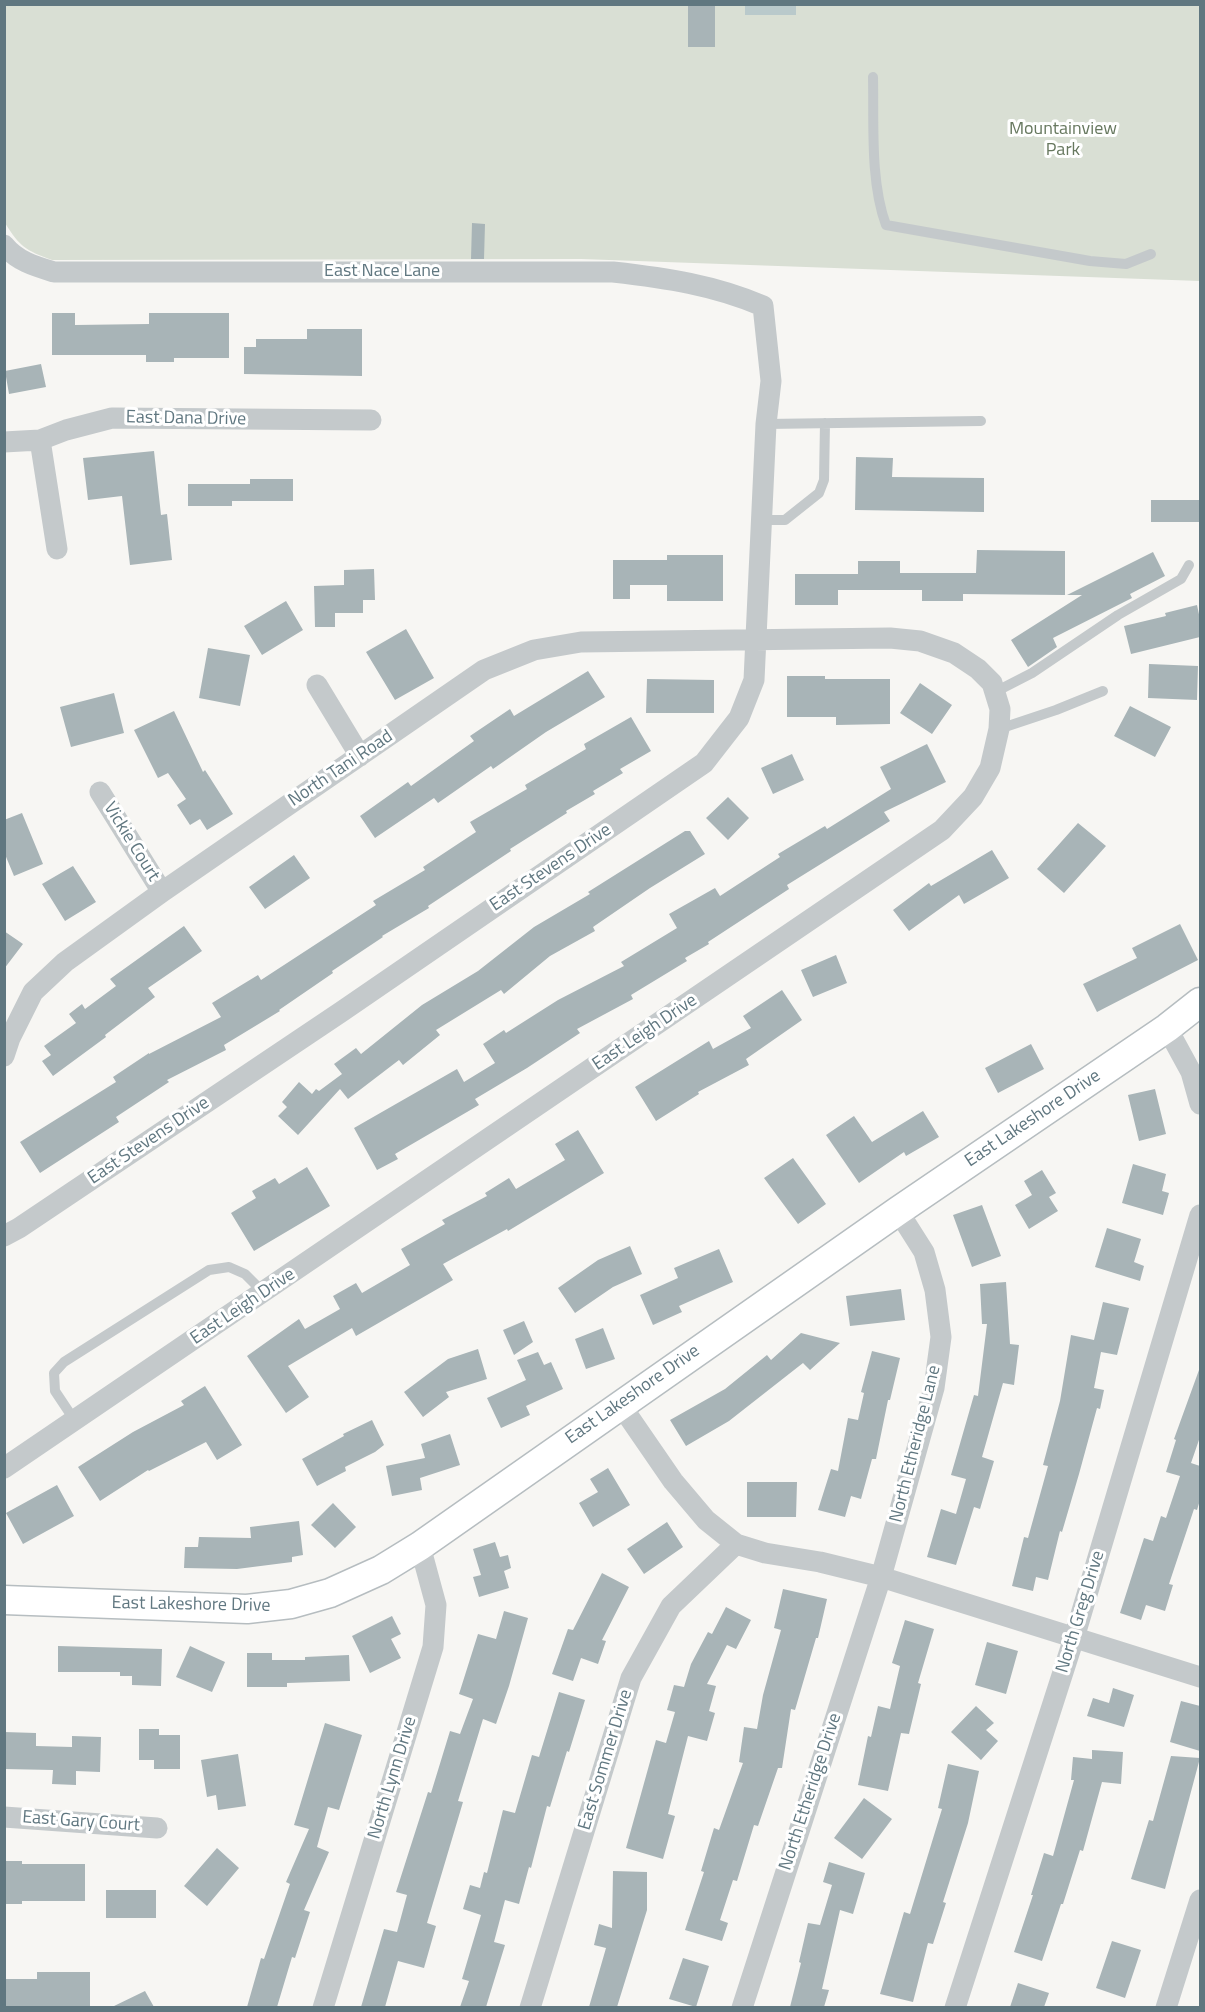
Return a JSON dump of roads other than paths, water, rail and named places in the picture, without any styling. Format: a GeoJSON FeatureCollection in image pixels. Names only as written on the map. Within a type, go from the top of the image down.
{"type":"FeatureCollection","features":[{"type":"Feature","properties":{"kind":"main road","name":"East Lakeshore Drive"},"geometry":{"type":"LineString","coordinates":[[4,1600],[247,1609],[291,1604],[330,1593],[381,1570],[420,1546],[898,1211],[1167,1028],[1200,1002]]}},
{"type":"Feature","properties":{"kind":"street","name":"East Nace Lane"},"geometry":{"type":"LineString","coordinates":[[4,245],[12,255],[29,264],[54,272],[613,273],[722,290],[763,306]]}},
{"type":"Feature","properties":{"kind":"street","name":"East Stevens Drive"},"geometry":{"type":"LineString","coordinates":[[4,1236],[341,1012],[704,763],[739,718],[754,681],[766,424],[771,381],[763,306]]}},
{"type":"Feature","properties":{"kind":"street","name":"East Dana Drive"},"geometry":{"type":"LineString","coordinates":[[4,442],[39,440],[112,418],[371,420]]}},
{"type":"Feature","properties":{"kind":"street"},"geometry":{"type":"LineString","coordinates":[[39,440],[57,549]]}},
{"type":"Feature","properties":{"kind":"street","name":"East Leigh Drive"},"geometry":{"type":"LineString","coordinates":[[4,1468],[942,830],[973,797],[990,768],[999,729],[1000,709],[992,683],[978,669],[954,653],[920,641],[757,639]]}},
{"type":"Feature","properties":{"kind":"street","name":"North Tani Road"},"geometry":{"type":"LineString","coordinates":[[4,1056],[10,1038],[33,992],[65,962],[162,892],[484,670],[534,650],[581,642],[757,639]]}},
{"type":"Feature","properties":{"kind":"street"},"geometry":{"type":"LineString","coordinates":[[317,685],[360,756]]}},
{"type":"Feature","properties":{"kind":"street","name":"Vickie Court"},"geometry":{"type":"LineString","coordinates":[[100,792],[162,892]]}},
{"type":"Feature","properties":{"kind":"street"},"geometry":{"type":"LineString","coordinates":[[1167,1028],[1191,1072],[1200,1104]]}},
{"type":"Feature","properties":{"kind":"street","name":"North Etheridge Lane"},"geometry":{"type":"LineString","coordinates":[[881,1577],[934,1388],[941,1337],[935,1290],[924,1252],[898,1211]]}},
{"type":"Feature","properties":{"kind":"street","name":"North Greg Drive"},"geometry":{"type":"LineString","coordinates":[[955,2007],[1074,1638],[1200,1215]]}},
{"type":"Feature","properties":{"kind":"street"},"geometry":{"type":"LineString","coordinates":[[620,1404],[673,1481],[706,1520],[736,1544],[765,1553],[820,1562],[881,1577],[1200,1677]]}},
{"type":"Feature","properties":{"kind":"street","name":"East Sommer Drive"},"geometry":{"type":"LineString","coordinates":[[530,2007],[631,1678],[671,1606],[736,1544]]}},
{"type":"Feature","properties":{"kind":"street","name":"North Lynn Drive"},"geometry":{"type":"LineString","coordinates":[[323,2007],[433,1647],[436,1605],[420,1546]]}},
{"type":"Feature","properties":{"kind":"street","name":"North Etheridge Drive"},"geometry":{"type":"LineString","coordinates":[[742,2007],[881,1577]]}},
{"type":"Feature","properties":{"kind":"street","name":"East Gary Court"},"geometry":{"type":"LineString","coordinates":[[4,1817],[157,1828]]}},
{"type":"Feature","properties":{"kind":"street"},"geometry":{"type":"LineString","coordinates":[[1167,2007],[1200,1900]]}},
{"type":"Feature","properties":{"kind":"lane"},"geometry":{"type":"LineString","coordinates":[[873,77],[876,180],[879,206],[886,225],[1090,261],[1126,264],[1150,254]]}},
{"type":"Feature","properties":{"kind":"lane"},"geometry":{"type":"LineString","coordinates":[[766,424],[981,421]]}},
{"type":"Feature","properties":{"kind":"lane"},"geometry":{"type":"LineString","coordinates":[[761,520],[785,520],[819,493],[824,480],[825,423]]}},
{"type":"Feature","properties":{"kind":"lane"},"geometry":{"type":"LineString","coordinates":[[995,692],[1032,673],[1118,615],[1181,579],[1189,565]]}},
{"type":"Feature","properties":{"kind":"lane"},"geometry":{"type":"LineString","coordinates":[[999,729],[1103,691]]}},
{"type":"Feature","properties":{"kind":"lane"},"geometry":{"type":"LineString","coordinates":[[75,1421],[55,1391],[54,1373],[64,1362],[209,1270],[229,1267],[245,1274],[264,1293]]}},
{"type":"Feature","properties":{"kind":"park label","name":"Mountainview Park"},"geometry":{"type":"Point","coordinates":[1063,140]}}]}
